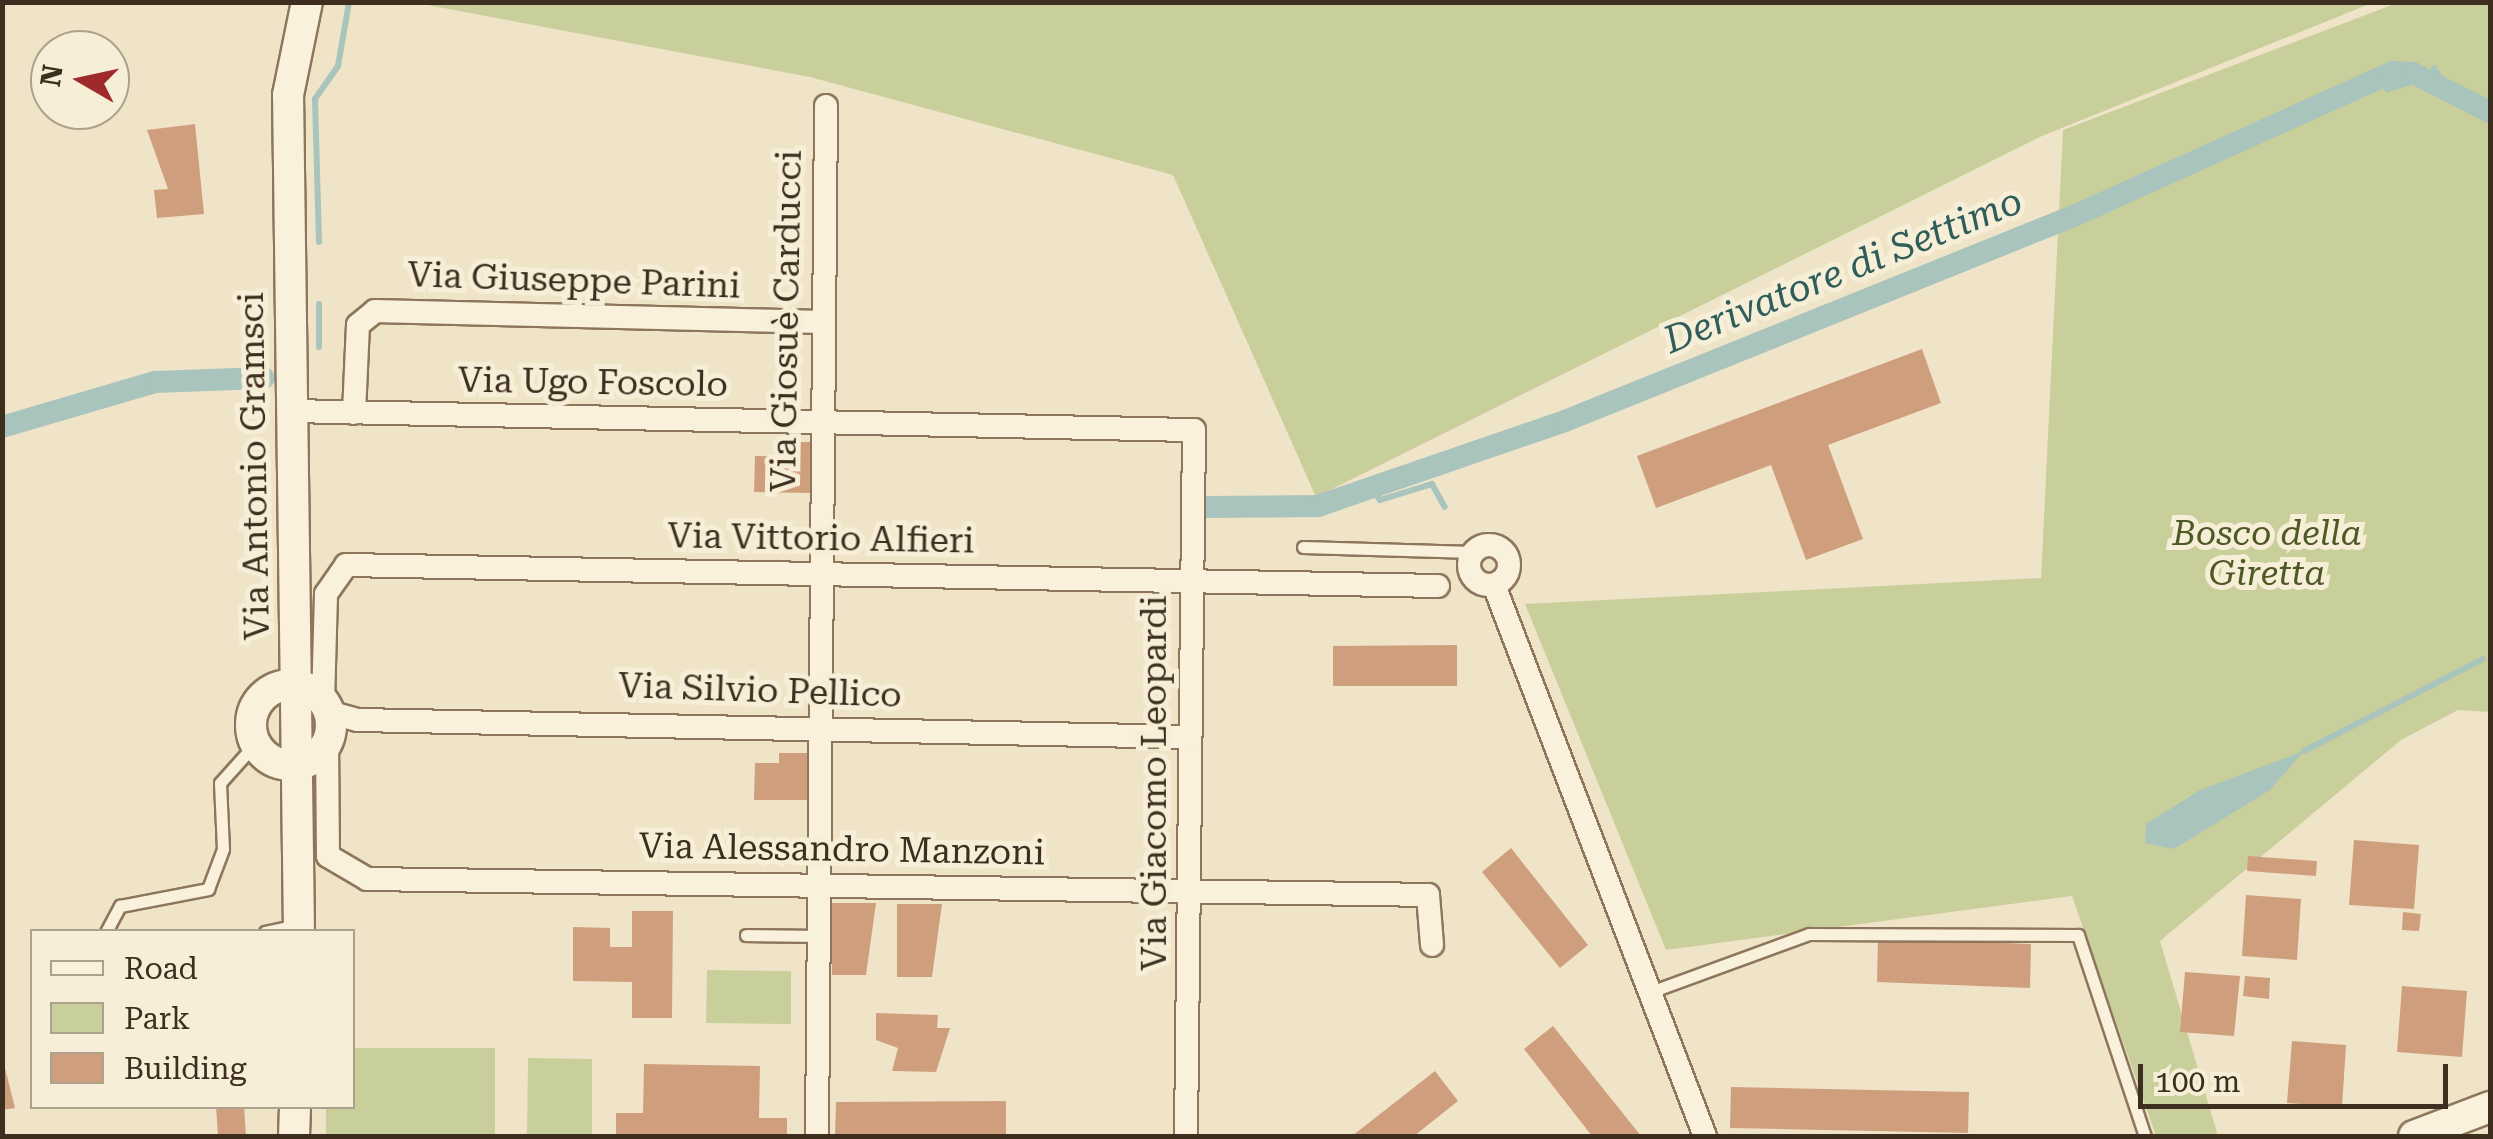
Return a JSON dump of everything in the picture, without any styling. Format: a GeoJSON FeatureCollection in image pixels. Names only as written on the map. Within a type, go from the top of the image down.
{"type":"FeatureCollection","features":[{"type":"Feature","properties":{"kind":"main road","name":"Via Antonio Gramsci"},"geometry":{"type":"LineString","coordinates":[[286,929],[287,686],[274,96],[292,2]]}},
{"type":"Feature","properties":{"kind":"main road","name":"Via Antonio Gramsci"},"geometry":{"type":"LineString","coordinates":[[287,686],[291,411],[288,96],[307,2]]}},
{"type":"Feature","properties":{"kind":"main road"},"geometry":{"type":"LineString","coordinates":[[287,686],[326,718],[288,764],[255,744],[254,708],[287,686]]}},
{"type":"Feature","properties":{"kind":"main road"},"geometry":{"type":"LineString","coordinates":[[2414,1136],[2490,1107]]}},
{"type":"Feature","properties":{"kind":"main road"},"geometry":{"type":"LineString","coordinates":[[294,1136],[295,1109]]}},
{"type":"Feature","properties":{"kind":"main road"},"geometry":{"type":"LineString","coordinates":[[2457,1136],[2490,1124]]}},
{"type":"Feature","properties":{"kind":"street","name":"Via Giosuè Carducci"},"geometry":{"type":"LineString","coordinates":[[817,1136],[816,730],[826,106]]}},
{"type":"Feature","properties":{"kind":"street","name":"Via Giuseppe Parini"},"geometry":{"type":"LineString","coordinates":[[354,414],[358,325],[375,312],[822,322]]}},
{"type":"Feature","properties":{"kind":"street","name":"Via Ugo Foscolo"},"geometry":{"type":"LineString","coordinates":[[291,411],[1194,430]]}},
{"type":"Feature","properties":{"kind":"street","name":"Via Giacomo Leopardi"},"geometry":{"type":"LineString","coordinates":[[1186,1136],[1194,430]]}},
{"type":"Feature","properties":{"kind":"street"},"geometry":{"type":"LineString","coordinates":[[1494,584],[1507,573],[1506,555],[1495,546],[1473,552],[1470,574],[1494,584],[1705,1136]]}},
{"type":"Feature","properties":{"kind":"street","name":"Via Vittorio Alfieri"},"geometry":{"type":"LineString","coordinates":[[326,718],[326,594],[346,565],[1438,586]]}},
{"type":"Feature","properties":{"kind":"street","name":"Via Silvio Pellico"},"geometry":{"type":"LineString","coordinates":[[326,718],[1189,737]]}},
{"type":"Feature","properties":{"kind":"street","name":"Via Alessandro Manzoni"},"geometry":{"type":"LineString","coordinates":[[326,718],[328,856],[368,878],[1428,895],[1432,944]]}},
{"type":"Feature","properties":{"kind":"lane"},"geometry":{"type":"LineString","coordinates":[[1303,547],[1473,552]]}},
{"type":"Feature","properties":{"kind":"lane"},"geometry":{"type":"LineString","coordinates":[[108,929],[120,906],[208,889],[223,849],[220,783],[255,744]]}},
{"type":"Feature","properties":{"kind":"lane"},"geometry":{"type":"LineString","coordinates":[[746,934],[816,936]]}},
{"type":"Feature","properties":{"kind":"lane"},"geometry":{"type":"LineString","coordinates":[[1652,991],[1809,934],[2078,934],[2145,1136]]}},
{"type":"Feature","properties":{"kind":"green space"},"geometry":{"type":"Polygon","coordinates":[[[417,3],[2372,3],[2042,136],[1316,497],[1173,175],[810,77],[417,3]]]}},
{"type":"Feature","properties":{"kind":"green space","name":"Bosco della Giretta"},"geometry":{"type":"Polygon","coordinates":[[[2397,3],[2490,3],[2490,712],[2458,710],[2401,740],[2160,941],[2218,1136],[2156,1136],[2072,896],[1666,950],[1525,604],[2041,578],[2063,130],[2397,3]]]}},
{"type":"Feature","properties":{"kind":"green space"},"geometry":{"type":"Polygon","coordinates":[[[707,970],[791,971],[791,1024],[706,1023],[707,970]]]}},
{"type":"Feature","properties":{"kind":"green space"},"geometry":{"type":"Polygon","coordinates":[[[355,1048],[495,1048],[495,1136],[326,1136],[326,1109],[355,1109],[355,1048]]]}},
{"type":"Feature","properties":{"kind":"green space"},"geometry":{"type":"Polygon","coordinates":[[[528,1058],[592,1059],[592,1136],[527,1136],[528,1058]]]}},
{"type":"Feature","properties":{"kind":"water"},"geometry":{"type":"Polygon","coordinates":[[[2304,751],[2270,790],[2174,849],[2145,843],[2146,824],[2200,790],[2304,751]]]}},
{"type":"Feature","properties":{"kind":"building"},"geometry":{"type":"Polygon","coordinates":[[[195,124],[204,214],[157,218],[154,190],[168,189],[147,130],[195,124]]]}},
{"type":"Feature","properties":{"kind":"building"},"geometry":{"type":"Polygon","coordinates":[[[1922,349],[1941,403],[1828,445],[1863,539],[1806,560],[1771,465],[1656,508],[1637,456],[1922,349]]]}},
{"type":"Feature","properties":{"kind":"building"},"geometry":{"type":"Polygon","coordinates":[[[783,442],[814,442],[813,493],[754,492],[755,456],[782,456],[783,442]]]}},
{"type":"Feature","properties":{"kind":"building"},"geometry":{"type":"Polygon","coordinates":[[[1457,645],[1457,686],[1333,686],[1333,646],[1457,645]]]}},
{"type":"Feature","properties":{"kind":"building"},"geometry":{"type":"Polygon","coordinates":[[[779,753],[809,753],[809,800],[754,800],[755,763],[779,763],[779,753]]]}},
{"type":"Feature","properties":{"kind":"building"},"geometry":{"type":"Polygon","coordinates":[[[2354,840],[2419,845],[2414,909],[2349,905],[2354,840]]]}},
{"type":"Feature","properties":{"kind":"building"},"geometry":{"type":"Polygon","coordinates":[[[1511,848],[1588,945],[1560,968],[1482,872],[1511,848]]]}},
{"type":"Feature","properties":{"kind":"building"},"geometry":{"type":"Polygon","coordinates":[[[2248,856],[2317,861],[2316,876],[2247,871],[2248,856]]]}},
{"type":"Feature","properties":{"kind":"building"},"geometry":{"type":"Polygon","coordinates":[[[2246,895],[2301,899],[2297,960],[2242,956],[2246,895]]]}},
{"type":"Feature","properties":{"kind":"building"},"geometry":{"type":"Polygon","coordinates":[[[832,903],[876,903],[866,975],[832,975],[832,903]]]}},
{"type":"Feature","properties":{"kind":"building"},"geometry":{"type":"Polygon","coordinates":[[[897,904],[942,904],[932,977],[897,977],[897,904]]]}},
{"type":"Feature","properties":{"kind":"building"},"geometry":{"type":"Polygon","coordinates":[[[632,911],[673,911],[672,1018],[632,1018],[632,982],[573,981],[573,927],[610,928],[610,947],[632,947],[632,911]]]}},
{"type":"Feature","properties":{"kind":"building"},"geometry":{"type":"Polygon","coordinates":[[[2403,912],[2421,914],[2419,931],[2402,930],[2403,912]]]}},
{"type":"Feature","properties":{"kind":"building"},"geometry":{"type":"Polygon","coordinates":[[[1878,938],[2031,944],[2030,988],[1877,982],[1878,938]]]}},
{"type":"Feature","properties":{"kind":"building"},"geometry":{"type":"Polygon","coordinates":[[[2185,972],[2240,976],[2234,1036],[2180,1032],[2185,972]]]}},
{"type":"Feature","properties":{"kind":"building"},"geometry":{"type":"Polygon","coordinates":[[[2245,976],[2270,978],[2269,999],[2243,996],[2245,976]]]}},
{"type":"Feature","properties":{"kind":"building"},"geometry":{"type":"Polygon","coordinates":[[[2402,986],[2467,991],[2462,1057],[2397,1052],[2402,986]]]}},
{"type":"Feature","properties":{"kind":"building"},"geometry":{"type":"Polygon","coordinates":[[[876,1013],[938,1015],[937,1028],[950,1028],[936,1072],[892,1071],[898,1048],[876,1040],[876,1013]]]}},
{"type":"Feature","properties":{"kind":"building"},"geometry":{"type":"Polygon","coordinates":[[[1553,1026],[1641,1136],[1592,1136],[1524,1049],[1553,1026]]]}},
{"type":"Feature","properties":{"kind":"building"},"geometry":{"type":"Polygon","coordinates":[[[2292,1041],[2346,1045],[2342,1107],[2287,1103],[2292,1041]]]}},
{"type":"Feature","properties":{"kind":"building"},"geometry":{"type":"Polygon","coordinates":[[[2,1056],[15,1108],[2,1110],[2,1056]]]}},
{"type":"Feature","properties":{"kind":"building"},"geometry":{"type":"Polygon","coordinates":[[[644,1064],[760,1066],[759,1118],[787,1118],[787,1136],[616,1136],[616,1113],[643,1113],[644,1064]]]}},
{"type":"Feature","properties":{"kind":"building"},"geometry":{"type":"Polygon","coordinates":[[[1435,1071],[1458,1101],[1414,1136],[1352,1136],[1435,1071]]]}},
{"type":"Feature","properties":{"kind":"building"},"geometry":{"type":"Polygon","coordinates":[[[1731,1087],[1969,1092],[1968,1133],[1730,1128],[1731,1087]]]}},
{"type":"Feature","properties":{"kind":"building"},"geometry":{"type":"Polygon","coordinates":[[[1006,1101],[1006,1136],[835,1136],[836,1102],[1006,1101]]]}},
{"type":"Feature","properties":{"kind":"building"},"geometry":{"type":"Polygon","coordinates":[[[216,1109],[244,1109],[246,1136],[218,1136],[216,1109]]]}},
{"type":"Feature","properties":{"kind":"waterway"},"geometry":{"type":"LineString","coordinates":[[319,242],[315,99],[338,66],[349,2]]}},
{"type":"Feature","properties":{"kind":"waterway"},"geometry":{"type":"LineString","coordinates":[[2434,68],[2446,87]]}},
{"type":"Feature","properties":{"kind":"waterway","name":"Derivatore di Settimo"},"geometry":{"type":"LineString","coordinates":[[1203,507],[1318,506],[1565,421],[2076,215],[2392,72],[2413,73],[2490,112]]}},
{"type":"Feature","properties":{"kind":"waterway"},"geometry":{"type":"LineString","coordinates":[[2378,78],[2388,89],[2414,81],[2490,119]]}},
{"type":"Feature","properties":{"kind":"waterway"},"geometry":{"type":"LineString","coordinates":[[319,304],[319,347]]}},
{"type":"Feature","properties":{"kind":"waterway","name":"Derivatore di Settimo"},"geometry":{"type":"LineString","coordinates":[[2,427],[155,382],[264,378]]}},
{"type":"Feature","properties":{"kind":"waterway"},"geometry":{"type":"LineString","coordinates":[[1372,490],[1380,500],[1432,484],[1445,507]]}},
{"type":"Feature","properties":{"kind":"waterway"},"geometry":{"type":"LineString","coordinates":[[2304,751],[2483,659]]}}]}
